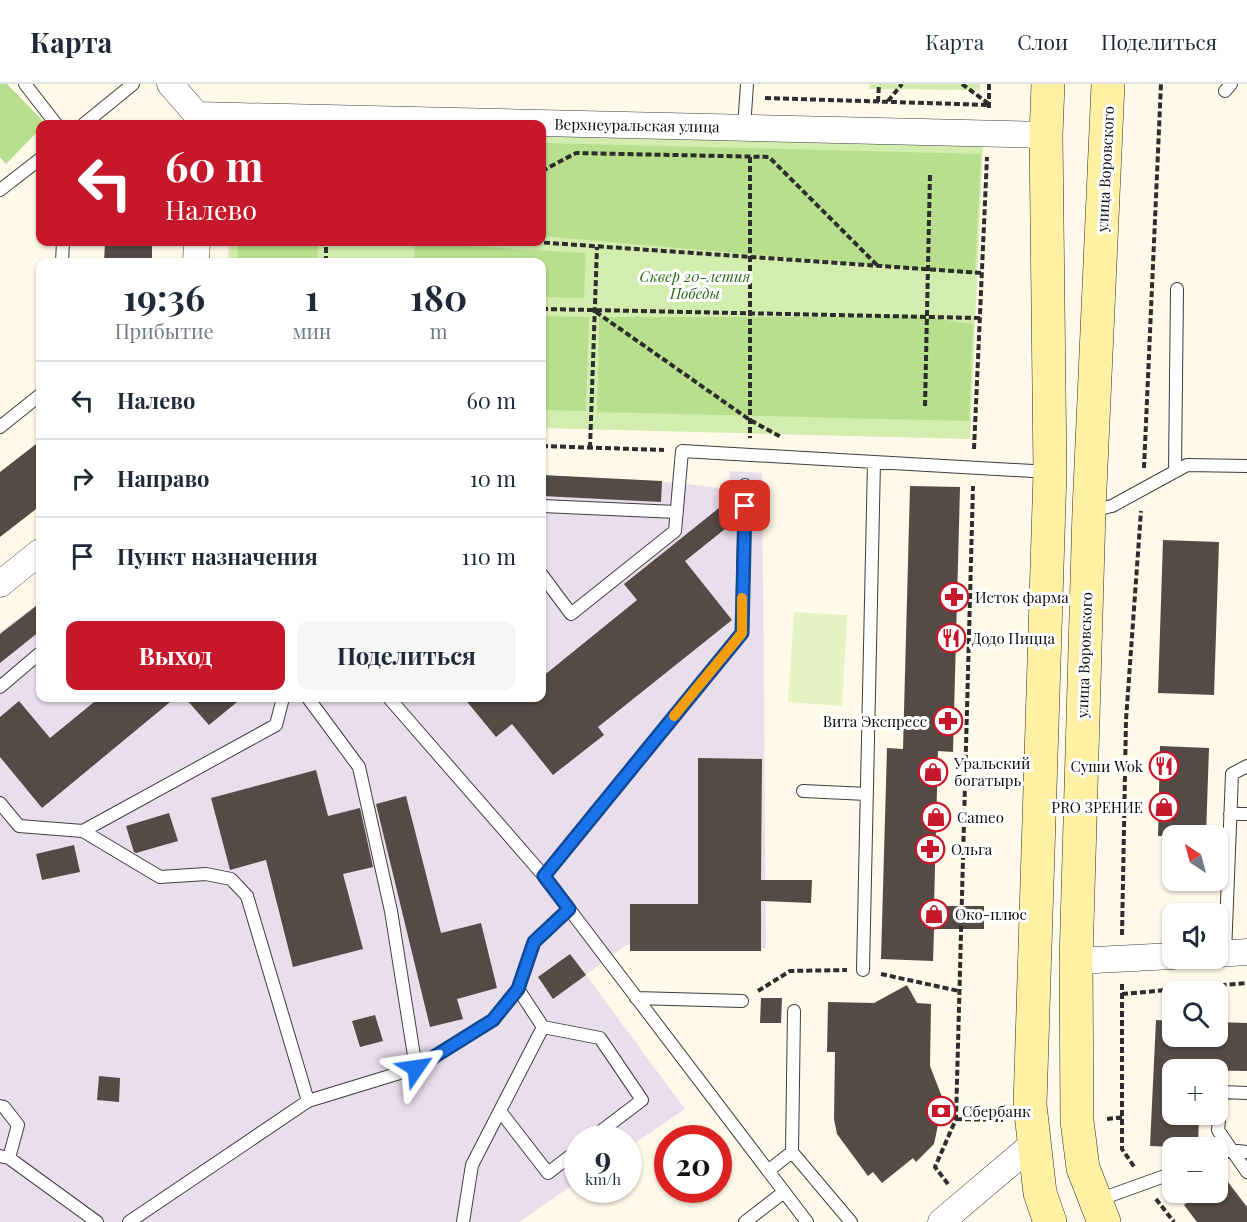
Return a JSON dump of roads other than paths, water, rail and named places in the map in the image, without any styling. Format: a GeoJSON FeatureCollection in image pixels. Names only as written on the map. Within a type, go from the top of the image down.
{"type":"FeatureCollection","features":[{"type":"Feature","properties":{"kind":"main road"},"geometry":{"type":"LineString","coordinates":[[1048,84],[1046,135],[1050,472],[1031,1093],[1033,1144],[1040,1193],[1050,1222]]}},
{"type":"Feature","properties":{"kind":"main road","name":"улица Воровского"},"geometry":{"type":"LineString","coordinates":[[1099,1212],[1083,1168],[1077,1121],[1076,961],[1089,511],[1108,84]]}},
{"type":"Feature","properties":{"kind":"street","name":"Верхнеуральская улица"},"geometry":{"type":"LineString","coordinates":[[170,84],[198,120]]}},
{"type":"Feature","properties":{"kind":"street","name":"Верхнеуральская улица"},"geometry":{"type":"LineString","coordinates":[[546,125],[1046,135]]}},
{"type":"Feature","properties":{"kind":"street"},"geometry":{"type":"LineString","coordinates":[[0,584],[36,555]]}},
{"type":"Feature","properties":{"kind":"street"},"geometry":{"type":"LineString","coordinates":[[1076,961],[1162,957]]}},
{"type":"Feature","properties":{"kind":"street"},"geometry":{"type":"LineString","coordinates":[[941,1222],[1033,1144]]}},
{"type":"Feature","properties":{"kind":"lane"},"geometry":{"type":"LineString","coordinates":[[25,84],[53,120]]}},
{"type":"Feature","properties":{"kind":"lane"},"geometry":{"type":"LineString","coordinates":[[89,120],[133,84]]}},
{"type":"Feature","properties":{"kind":"lane"},"geometry":{"type":"LineString","coordinates":[[744,128],[747,84]]}},
{"type":"Feature","properties":{"kind":"lane"},"geometry":{"type":"LineString","coordinates":[[0,190],[36,162]]}},
{"type":"Feature","properties":{"kind":"lane"},"geometry":{"type":"LineString","coordinates":[[1175,471],[1177,289]]}},
{"type":"Feature","properties":{"kind":"lane"},"geometry":{"type":"LineString","coordinates":[[0,427],[36,398]]}},
{"type":"Feature","properties":{"kind":"lane"},"geometry":{"type":"LineString","coordinates":[[546,580],[571,614],[675,531],[682,451],[1050,472]]}},
{"type":"Feature","properties":{"kind":"lane"},"geometry":{"type":"LineString","coordinates":[[863,970],[874,462]]}},
{"type":"Feature","properties":{"kind":"lane"},"geometry":{"type":"LineString","coordinates":[[1089,511],[1112,506],[1187,465],[1247,466]]}},
{"type":"Feature","properties":{"kind":"lane"},"geometry":{"type":"LineString","coordinates":[[544,876],[742,633],[745,485]]}},
{"type":"Feature","properties":{"kind":"lane"},"geometry":{"type":"LineString","coordinates":[[546,506],[677,512]]}},
{"type":"Feature","properties":{"kind":"lane"},"geometry":{"type":"LineString","coordinates":[[0,687],[36,656]]}},
{"type":"Feature","properties":{"kind":"lane"},"geometry":{"type":"LineString","coordinates":[[83,831],[276,725],[282,702]]}},
{"type":"Feature","properties":{"kind":"lane"},"geometry":{"type":"LineString","coordinates":[[311,702],[359,766],[391,911],[416,1068]]}},
{"type":"Feature","properties":{"kind":"lane"},"geometry":{"type":"LineString","coordinates":[[392,702],[544,876],[807,1222]]}},
{"type":"Feature","properties":{"kind":"lane"},"geometry":{"type":"LineString","coordinates":[[1230,953],[1232,774],[1247,766]]}},
{"type":"Feature","properties":{"kind":"lane"},"geometry":{"type":"LineString","coordinates":[[803,790],[867,794]]}},
{"type":"Feature","properties":{"kind":"lane"},"geometry":{"type":"LineString","coordinates":[[0,803],[19,826],[83,831],[160,877],[206,874],[231,879],[247,896],[308,1101]]}},
{"type":"Feature","properties":{"kind":"lane"},"geometry":{"type":"LineString","coordinates":[[1230,814],[1247,814]]}},
{"type":"Feature","properties":{"kind":"lane"},"geometry":{"type":"LineString","coordinates":[[129,1222],[308,1101],[416,1068],[493,1020],[518,989],[534,942],[569,909]]}},
{"type":"Feature","properties":{"kind":"lane"},"geometry":{"type":"LineString","coordinates":[[518,989],[543,1027],[600,1038],[642,1100],[609,1125]]}},
{"type":"Feature","properties":{"kind":"lane"},"geometry":{"type":"LineString","coordinates":[[636,998],[742,1001]]}},
{"type":"Feature","properties":{"kind":"lane"},"geometry":{"type":"LineString","coordinates":[[794,1011],[792,1152],[851,1222]]}},
{"type":"Feature","properties":{"kind":"lane"},"geometry":{"type":"LineString","coordinates":[[463,1222],[472,1165],[543,1027]]}},
{"type":"Feature","properties":{"kind":"lane"},"geometry":{"type":"LineString","coordinates":[[1247,1093],[1222,1092],[1218,1130],[1247,1172]]}},
{"type":"Feature","properties":{"kind":"lane"},"geometry":{"type":"LineString","coordinates":[[0,1106],[4,1107],[18,1125],[4,1157],[97,1222]]}},
{"type":"Feature","properties":{"kind":"lane"},"geometry":{"type":"LineString","coordinates":[[500,1111],[548,1173],[564,1161]]}},
{"type":"Feature","properties":{"kind":"lane"},"geometry":{"type":"LineString","coordinates":[[1230,1150],[1247,1152]]}},
{"type":"Feature","properties":{"kind":"lane"},"geometry":{"type":"LineString","coordinates":[[768,1171],[792,1152]]}},
{"type":"Feature","properties":{"kind":"lane"},"geometry":{"type":"LineString","coordinates":[[1099,1212],[1145,1182],[1162,1177]]}},
{"type":"Feature","properties":{"kind":"lane"},"geometry":{"type":"LineString","coordinates":[[745,1222],[784,1192]]}},
{"type":"Feature","properties":{"kind":"place","name":"Исток фарма"},"geometry":{"type":"Point","coordinates":[954,597]}},
{"type":"Feature","properties":{"kind":"place","name":"Додо Пицца"},"geometry":{"type":"Point","coordinates":[951,638]}},
{"type":"Feature","properties":{"kind":"place","name":"Вита Экспресс"},"geometry":{"type":"Point","coordinates":[948,721]}},
{"type":"Feature","properties":{"kind":"place","name":"Суши Wok"},"geometry":{"type":"Point","coordinates":[1164,766]}},
{"type":"Feature","properties":{"kind":"place","name":"Уральский богатырь"},"geometry":{"type":"Point","coordinates":[933,772]}},
{"type":"Feature","properties":{"kind":"place","name":"PRO ЗРЕНИЕ"},"geometry":{"type":"Point","coordinates":[1164,807]}},
{"type":"Feature","properties":{"kind":"place","name":"Cameo"},"geometry":{"type":"Point","coordinates":[936,817]}},
{"type":"Feature","properties":{"kind":"place","name":"Ольга"},"geometry":{"type":"Point","coordinates":[930,849]}},
{"type":"Feature","properties":{"kind":"place","name":"Око-плюс"},"geometry":{"type":"Point","coordinates":[934,914]}},
{"type":"Feature","properties":{"kind":"place","name":"Сбербанк"},"geometry":{"type":"Point","coordinates":[941,1111]}},
{"type":"Feature","properties":{"kind":"park label","name":"Сквер 20-летия Победы"},"geometry":{"type":"Point","coordinates":[695,284]}}]}
